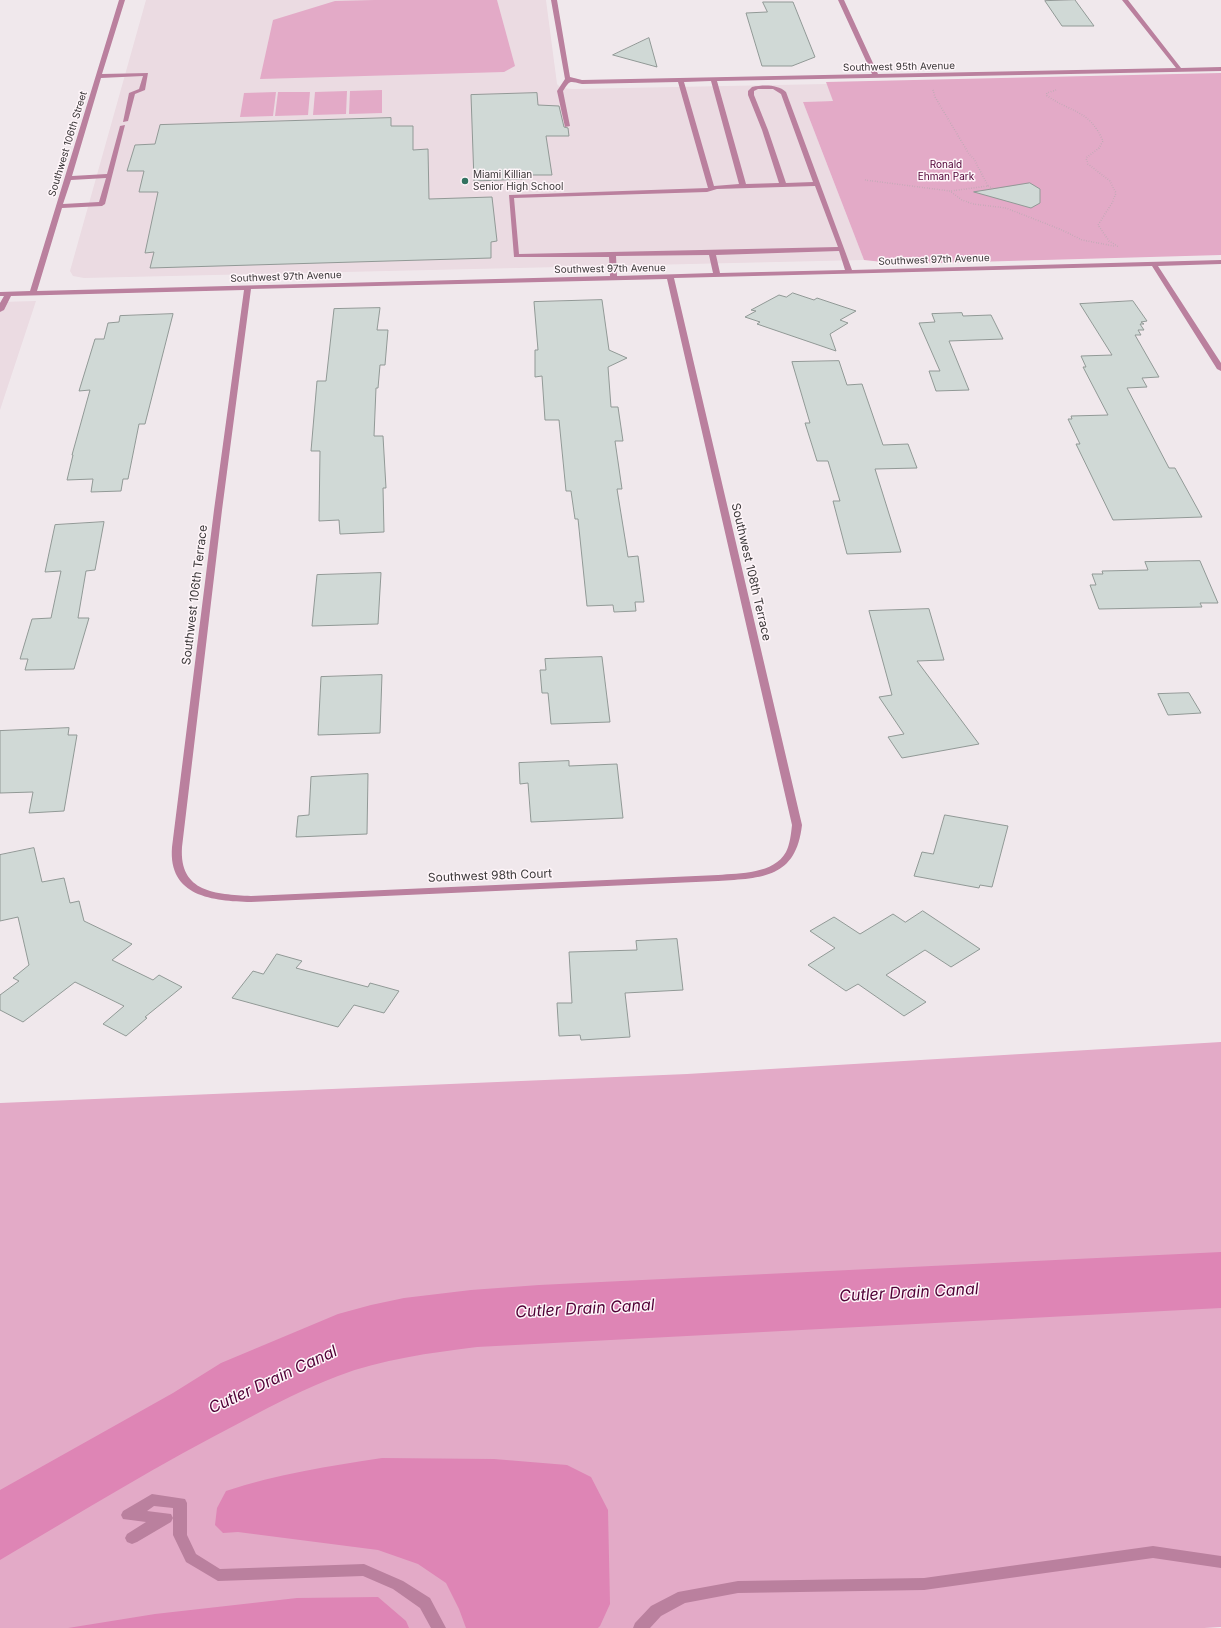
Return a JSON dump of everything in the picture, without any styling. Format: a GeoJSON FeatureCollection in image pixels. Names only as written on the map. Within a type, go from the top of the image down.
{"type":"FeatureCollection","features":[{"type":"Feature","properties":{"kind":"street","name":"Southwest 106th Street"},"geometry":{"type":"LineString","coordinates":[[33,294],[122,0]]}},
{"type":"Feature","properties":{"kind":"street"},"geometry":{"type":"LineString","coordinates":[[554,0],[566,76],[569,80],[560,91],[567,126]]}},
{"type":"Feature","properties":{"kind":"street"},"geometry":{"type":"LineString","coordinates":[[841,0],[876,76]]}},
{"type":"Feature","properties":{"kind":"street"},"geometry":{"type":"LineString","coordinates":[[1125,0],[1180,70]]}},
{"type":"Feature","properties":{"kind":"street","name":"Southwest 95th Avenue"},"geometry":{"type":"LineString","coordinates":[[569,80],[589,83],[1221,69]]}},
{"type":"Feature","properties":{"kind":"street"},"geometry":{"type":"LineString","coordinates":[[60,206],[102,204],[132,93],[142,90],[146,74],[99,76]]}},
{"type":"Feature","properties":{"kind":"street"},"geometry":{"type":"LineString","coordinates":[[714,80],[743,186]]}},
{"type":"Feature","properties":{"kind":"street"},"geometry":{"type":"LineString","coordinates":[[681,81],[712,189]]}},
{"type":"Feature","properties":{"kind":"street"},"geometry":{"type":"LineString","coordinates":[[783,185],[765,130],[751,95],[751,91],[754,88],[774,88],[781,90],[784,93],[842,249],[849,272]]}},
{"type":"Feature","properties":{"kind":"street"},"geometry":{"type":"LineString","coordinates":[[69,178],[110,176]]}},
{"type":"Feature","properties":{"kind":"street"},"geometry":{"type":"LineString","coordinates":[[817,184],[743,186],[707,190],[511,196],[516,256],[712,253],[842,249]]}},
{"type":"Feature","properties":{"kind":"street"},"geometry":{"type":"LineString","coordinates":[[712,253],[717,276]]}},
{"type":"Feature","properties":{"kind":"street"},"geometry":{"type":"LineString","coordinates":[[612,254],[614,278]]}},
{"type":"Feature","properties":{"kind":"street","name":"Southwest 97th Avenue"},"geometry":{"type":"LineString","coordinates":[[0,294],[1221,262]]}},
{"type":"Feature","properties":{"kind":"street"},"geometry":{"type":"LineString","coordinates":[[1154,264],[1221,369]]}},
{"type":"Feature","properties":{"kind":"street","name":"Southwest 108th Terrace"},"geometry":{"type":"LineString","coordinates":[[670,277],[797,825],[797,838],[794,848],[789,857],[777,866]]}},
{"type":"Feature","properties":{"kind":"street","name":"Southwest 106th Terrace"},"geometry":{"type":"LineString","coordinates":[[203,893],[191,887],[182,878],[177,860],[179,830],[218,510],[248,288]]}},
{"type":"Feature","properties":{"kind":"street"},"geometry":{"type":"LineString","coordinates":[[0,310],[8,294]]}},
{"type":"Feature","properties":{"kind":"street","name":"Southwest 98th Court"},"geometry":{"type":"LineString","coordinates":[[203,893],[224,898],[251,899],[497,889],[718,878],[759,873],[777,866]]}},
{"type":"Feature","properties":{"kind":"street"},"geometry":{"type":"LineString","coordinates":[[132,1538],[166,1518],[128,1515],[152,1500],[180,1503],[180,1536],[191,1558],[218,1575],[364,1570],[398,1585],[425,1602],[439,1628]]}},
{"type":"Feature","properties":{"kind":"street"},"geometry":{"type":"LineString","coordinates":[[640,1628],[656,1611],[683,1597],[738,1587],[924,1584],[1153,1552],[1221,1562]]}},
{"type":"Feature","properties":{"kind":"path"},"geometry":{"type":"LineString","coordinates":[[1059,89],[1046,93],[1046,95],[1055,102],[1088,117],[1100,132],[1103,141],[1099,148],[1086,158],[1088,164],[1110,181],[1116,193],[1112,203],[1098,225],[1103,234],[1114,246]]}},
{"type":"Feature","properties":{"kind":"path"},"geometry":{"type":"LineString","coordinates":[[934,95],[969,154],[974,159],[988,186]]}},
{"type":"Feature","properties":{"kind":"path"},"geometry":{"type":"LineString","coordinates":[[865,180],[950,191],[988,186],[994,189]]}},
{"type":"Feature","properties":{"kind":"path"},"geometry":{"type":"LineString","coordinates":[[950,191],[962,200],[974,204],[1006,208],[1062,230],[1082,240],[1120,248]]}},
{"type":"Feature","properties":{"kind":"shaded area","name":"Miami Killian Senior High School"},"geometry":{"type":"Polygon","coordinates":[[[146,0],[546,0],[557,84],[561,88],[827,84],[834,101],[803,102],[864,260],[84,278],[73,276],[70,271],[146,0]]]}},
{"type":"Feature","properties":{"kind":"shaded area"},"geometry":{"type":"Polygon","coordinates":[[[36,301],[0,410],[0,302],[36,301]]]}},
{"type":"Feature","properties":{"kind":"green space"},"geometry":{"type":"Polygon","coordinates":[[[497,0],[515,66],[504,72],[260,79],[273,20],[335,1],[497,0]]]}},
{"type":"Feature","properties":{"kind":"green space","name":"Ronald Ehman Park"},"geometry":{"type":"Polygon","coordinates":[[[1221,73],[1221,255],[902,264],[864,260],[803,102],[833,101],[826,82],[1221,73]]]}},
{"type":"Feature","properties":{"kind":"green space"},"geometry":{"type":"Polygon","coordinates":[[[382,90],[382,113],[349,114],[350,91],[382,90]]]}},
{"type":"Feature","properties":{"kind":"green space"},"geometry":{"type":"Polygon","coordinates":[[[347,91],[346,114],[313,115],[315,92],[347,91]]]}},
{"type":"Feature","properties":{"kind":"green space"},"geometry":{"type":"Polygon","coordinates":[[[276,92],[273,116],[240,117],[244,93],[276,92]]]}},
{"type":"Feature","properties":{"kind":"green space"},"geometry":{"type":"Polygon","coordinates":[[[278,92],[310,92],[308,115],[275,116],[278,92]]]}},
{"type":"Feature","properties":{"kind":"green space"},"geometry":{"type":"Polygon","coordinates":[[[1221,1042],[1221,1627],[0,1628],[0,1103],[687,1074],[1221,1042]]]}},
{"type":"Feature","properties":{"kind":"water","name":"Cutler Drain Canal"},"geometry":{"type":"Polygon","coordinates":[[[1221,1252],[1221,1308],[477,1347],[424,1354],[372,1365],[338,1376],[291,1396],[214,1436],[0,1560],[0,1490],[173,1393],[221,1363],[338,1314],[371,1305],[404,1298],[471,1290],[539,1285],[1221,1252]]]}},
{"type":"Feature","properties":{"kind":"water"},"geometry":{"type":"Polygon","coordinates":[[[382,1458],[494,1459],[567,1465],[591,1477],[608,1510],[610,1604],[600,1626],[598,1628],[466,1628],[459,1609],[446,1583],[418,1564],[378,1550],[238,1532],[223,1533],[215,1525],[217,1508],[226,1491],[284,1475],[323,1467],[382,1458]]]}},
{"type":"Feature","properties":{"kind":"water"},"geometry":{"type":"Polygon","coordinates":[[[378,1597],[406,1621],[409,1628],[68,1628],[155,1614],[297,1598],[378,1597]]]}},
{"type":"Feature","properties":{"kind":"building"},"geometry":{"type":"Polygon","coordinates":[[[1075,0],[1094,26],[1062,26],[1045,1],[1075,0]]]}},
{"type":"Feature","properties":{"kind":"building"},"geometry":{"type":"Polygon","coordinates":[[[763,2],[793,2],[815,57],[792,66],[762,66],[746,13],[767,12],[763,2]]]}},
{"type":"Feature","properties":{"kind":"building"},"geometry":{"type":"Polygon","coordinates":[[[649,38],[657,67],[613,55],[649,38]]]}},
{"type":"Feature","properties":{"kind":"building"},"geometry":{"type":"Polygon","coordinates":[[[537,93],[538,105],[559,106],[564,127],[568,128],[569,136],[546,136],[552,175],[529,175],[529,179],[474,181],[471,95],[537,93]]]}},
{"type":"Feature","properties":{"kind":"building"},"geometry":{"type":"Polygon","coordinates":[[[391,118],[391,126],[413,126],[413,150],[428,149],[429,199],[492,197],[497,241],[491,242],[491,258],[150,268],[154,252],[145,253],[158,192],[139,192],[144,171],[127,171],[135,145],[155,144],[160,125],[391,118]]]}},
{"type":"Feature","properties":{"kind":"building"},"geometry":{"type":"Polygon","coordinates":[[[1030,183],[1040,189],[1040,203],[1031,208],[974,192],[1030,183]]]}},
{"type":"Feature","properties":{"kind":"building"},"geometry":{"type":"Polygon","coordinates":[[[793,293],[814,300],[817,298],[856,311],[840,320],[848,323],[830,334],[836,351],[757,324],[760,322],[745,317],[756,311],[751,310],[779,295],[786,297],[793,293]]]}},
{"type":"Feature","properties":{"kind":"building"},"geometry":{"type":"Polygon","coordinates":[[[602,300],[609,350],[627,358],[608,367],[611,407],[618,407],[623,441],[615,441],[622,489],[617,489],[628,557],[638,556],[644,602],[635,602],[636,611],[614,612],[613,605],[587,606],[578,519],[575,519],[571,491],[566,491],[559,420],[545,420],[542,376],[535,377],[535,350],[538,350],[534,302],[602,300]]]}},
{"type":"Feature","properties":{"kind":"building"},"geometry":{"type":"Polygon","coordinates":[[[1133,301],[1147,321],[1141,322],[1144,324],[1140,324],[1144,330],[1138,330],[1141,335],[1135,335],[1159,377],[1142,378],[1147,387],[1127,388],[1169,468],[1175,468],[1202,517],[1113,520],[1076,444],[1080,444],[1068,419],[1072,419],[1071,416],[1108,415],[1083,367],[1086,367],[1081,356],[1112,355],[1080,304],[1133,301]]]}},
{"type":"Feature","properties":{"kind":"building"},"geometry":{"type":"Polygon","coordinates":[[[380,308],[377,330],[388,330],[385,365],[380,365],[378,388],[376,388],[374,436],[383,436],[386,488],[383,488],[384,532],[340,534],[339,520],[319,521],[320,451],[311,451],[317,381],[326,381],[334,309],[380,308]]]}},
{"type":"Feature","properties":{"kind":"building"},"geometry":{"type":"Polygon","coordinates":[[[962,313],[963,316],[991,315],[1003,339],[949,341],[969,390],[936,391],[929,371],[940,371],[919,323],[935,322],[932,314],[962,313]]]}},
{"type":"Feature","properties":{"kind":"building"},"geometry":{"type":"Polygon","coordinates":[[[173,314],[145,424],[139,424],[128,479],[123,479],[121,491],[91,492],[93,479],[67,480],[72,455],[90,390],[79,391],[95,339],[104,339],[108,323],[119,322],[120,316],[173,314]]]}},
{"type":"Feature","properties":{"kind":"building"},"geometry":{"type":"Polygon","coordinates":[[[839,361],[847,385],[862,384],[883,445],[908,444],[917,468],[875,469],[901,552],[847,554],[833,501],[840,501],[828,461],[817,461],[805,423],[810,423],[792,362],[839,361]]]}},
{"type":"Feature","properties":{"kind":"building"},"geometry":{"type":"Polygon","coordinates":[[[104,522],[95,570],[86,571],[78,618],[89,618],[74,669],[25,670],[28,659],[20,659],[32,619],[51,618],[61,571],[45,572],[55,525],[104,522]]]}},
{"type":"Feature","properties":{"kind":"building"},"geometry":{"type":"Polygon","coordinates":[[[1200,561],[1218,603],[1200,603],[1202,607],[1099,609],[1090,585],[1096,585],[1092,574],[1103,574],[1102,571],[1148,570],[1145,562],[1200,561]]]}},
{"type":"Feature","properties":{"kind":"building"},"geometry":{"type":"Polygon","coordinates":[[[381,573],[378,624],[312,626],[317,575],[381,573]]]}},
{"type":"Feature","properties":{"kind":"building"},"geometry":{"type":"Polygon","coordinates":[[[929,609],[944,660],[917,661],[979,744],[902,758],[888,737],[904,734],[879,697],[892,695],[869,611],[929,609]]]}},
{"type":"Feature","properties":{"kind":"building"},"geometry":{"type":"Polygon","coordinates":[[[602,657],[610,722],[551,724],[548,693],[542,693],[540,670],[546,670],[545,659],[602,657]]]}},
{"type":"Feature","properties":{"kind":"building"},"geometry":{"type":"Polygon","coordinates":[[[382,675],[380,733],[318,735],[321,677],[382,675]]]}},
{"type":"Feature","properties":{"kind":"building"},"geometry":{"type":"Polygon","coordinates":[[[1189,693],[1201,713],[1168,715],[1158,694],[1189,693]]]}},
{"type":"Feature","properties":{"kind":"building"},"geometry":{"type":"Polygon","coordinates":[[[69,728],[68,735],[77,735],[64,811],[29,813],[33,792],[0,793],[0,731],[69,728]]]}},
{"type":"Feature","properties":{"kind":"building"},"geometry":{"type":"Polygon","coordinates":[[[569,761],[569,766],[617,764],[623,818],[531,822],[528,783],[520,784],[519,763],[569,761]]]}},
{"type":"Feature","properties":{"kind":"building"},"geometry":{"type":"Polygon","coordinates":[[[368,774],[367,834],[296,837],[298,816],[309,815],[311,777],[368,774]]]}},
{"type":"Feature","properties":{"kind":"building"},"geometry":{"type":"Polygon","coordinates":[[[945,815],[1008,826],[992,887],[980,885],[979,888],[914,876],[922,852],[933,854],[945,815]]]}},
{"type":"Feature","properties":{"kind":"building"},"geometry":{"type":"Polygon","coordinates":[[[34,848],[42,882],[64,878],[70,903],[79,901],[84,921],[132,944],[112,960],[153,980],[159,975],[182,987],[145,1017],[147,1018],[126,1036],[103,1024],[124,1006],[75,982],[23,1022],[0,1010],[0,995],[19,981],[13,978],[29,965],[18,917],[0,921],[0,855],[34,848]]]}},
{"type":"Feature","properties":{"kind":"building"},"geometry":{"type":"Polygon","coordinates":[[[923,911],[980,949],[951,967],[925,950],[886,975],[926,1002],[904,1016],[858,984],[846,991],[808,965],[835,948],[810,931],[834,917],[860,934],[893,914],[905,922],[923,911]]]}},
{"type":"Feature","properties":{"kind":"building"},"geometry":{"type":"Polygon","coordinates":[[[677,939],[683,990],[625,993],[630,1037],[581,1040],[580,1035],[559,1036],[557,1003],[572,1003],[569,952],[637,950],[636,941],[677,939]]]}},
{"type":"Feature","properties":{"kind":"building"},"geometry":{"type":"Polygon","coordinates":[[[277,954],[302,961],[296,968],[368,987],[370,983],[399,991],[384,1013],[354,1005],[338,1027],[232,998],[253,971],[263,974],[277,954]]]}},
{"type":"Feature","properties":{"kind":"place","name":"Miami Killian Senior High School"},"geometry":{"type":"Point","coordinates":[465,181]}}]}
